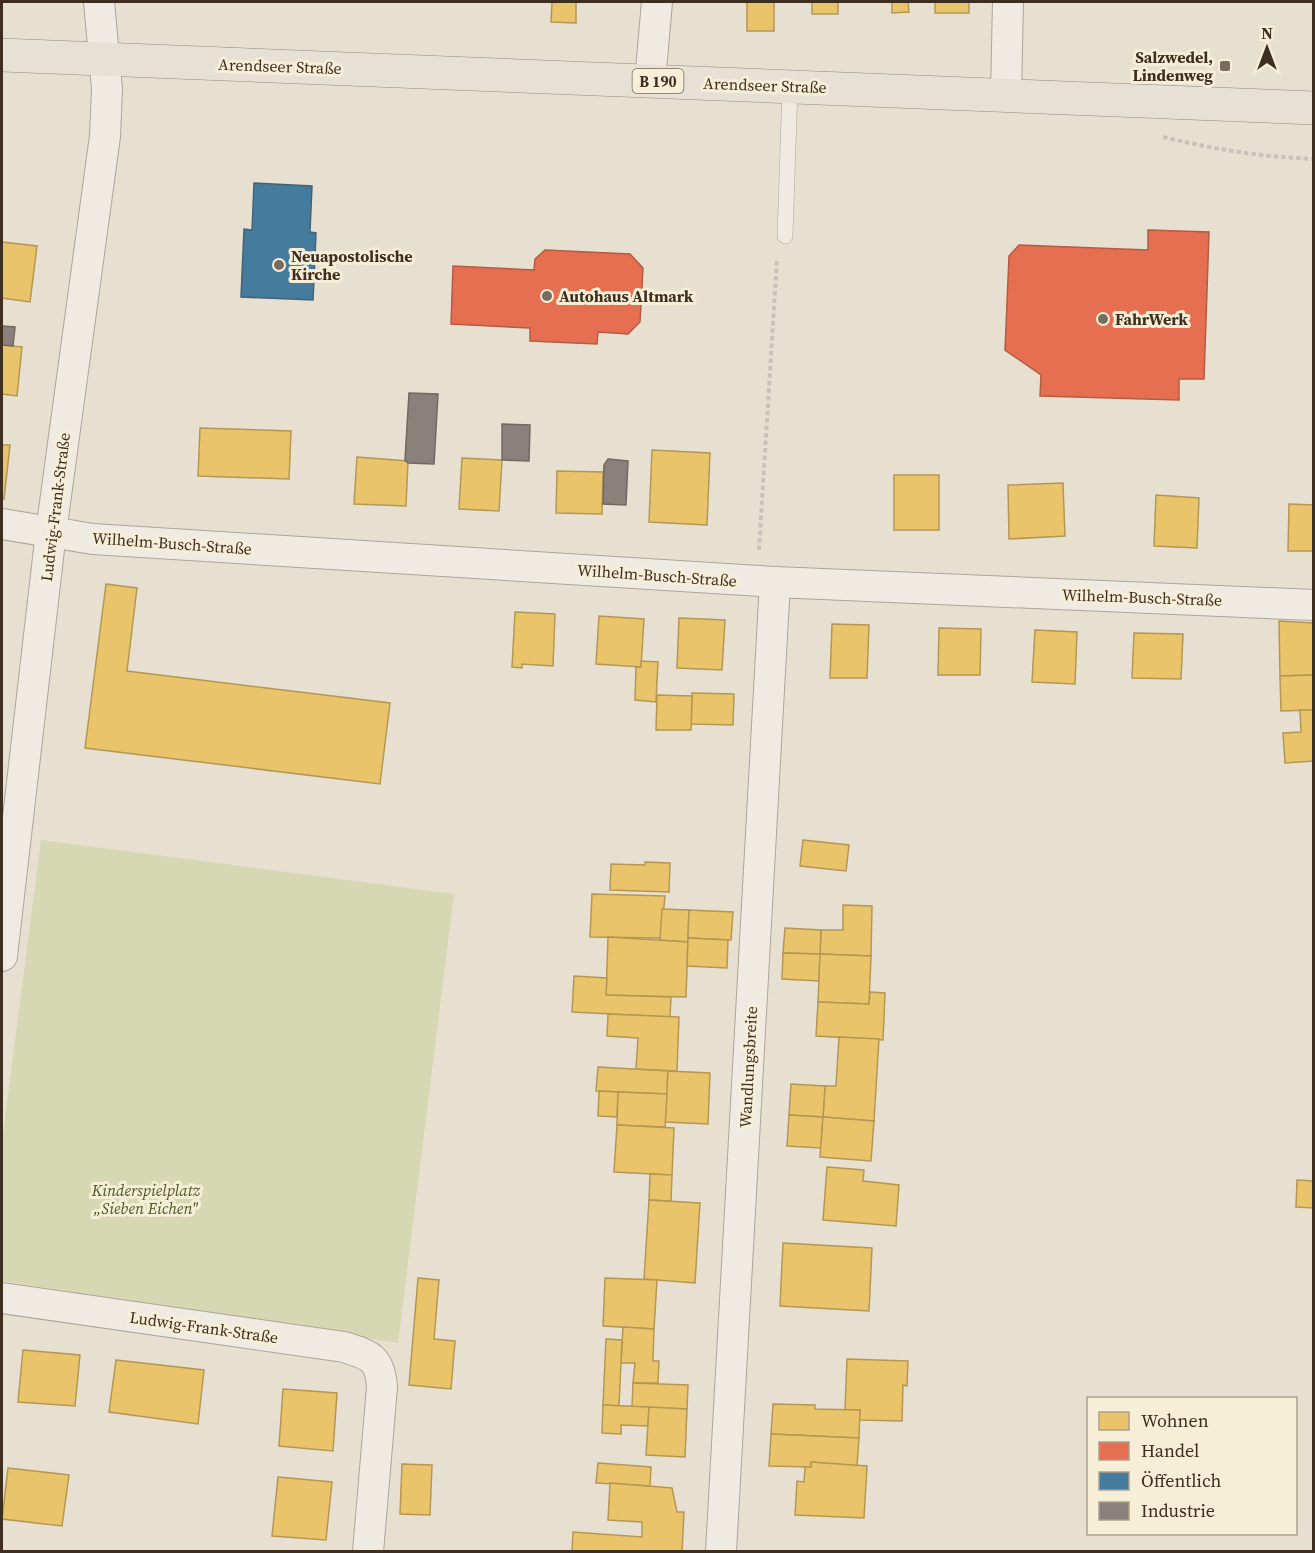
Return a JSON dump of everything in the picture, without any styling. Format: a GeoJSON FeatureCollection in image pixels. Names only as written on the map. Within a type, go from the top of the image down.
{"type":"FeatureCollection","features":[{"type":"Feature","properties":{"kind":"main road","name":"Arendseer Straße"},"geometry":{"type":"LineString","coordinates":[[2,55],[1314,108]]}},
{"type":"Feature","properties":{"kind":"street","name":"Ludwig-Frank-Straße"},"geometry":{"type":"LineString","coordinates":[[2,956],[51,532],[105,136],[108,89],[99,2]]}},
{"type":"Feature","properties":{"kind":"street"},"geometry":{"type":"LineString","coordinates":[[650,81],[657,2]]}},
{"type":"Feature","properties":{"kind":"street"},"geometry":{"type":"LineString","coordinates":[[1006,95],[1008,2]]}},
{"type":"Feature","properties":{"kind":"street","name":"Wilhelm-Busch-Straße"},"geometry":{"type":"LineString","coordinates":[[2,524],[93,539],[766,582],[1314,605]]}},
{"type":"Feature","properties":{"kind":"street","name":"Wandlungsbreite"},"geometry":{"type":"LineString","coordinates":[[721,1551],[766,582]]}},
{"type":"Feature","properties":{"kind":"street","name":"Ludwig-Frank-Straße"},"geometry":{"type":"LineString","coordinates":[[2,1298],[344,1347],[374,1360],[381,1372],[382,1387],[368,1551]]}},
{"type":"Feature","properties":{"kind":"lane"},"geometry":{"type":"LineString","coordinates":[[785,236],[790,87]]}},
{"type":"Feature","properties":{"kind":"path"},"geometry":{"type":"LineString","coordinates":[[766,582],[777,259],[785,236]]}},
{"type":"Feature","properties":{"kind":"green space","name":"Kinderspielplatz „Sieben Eichen\""},"geometry":{"type":"Polygon","coordinates":[[[41,840],[454,894],[398,1343],[2,1281],[2,1141],[41,840]]]}},
{"type":"Feature","properties":{"kind":"building: Wohnen"},"geometry":{"type":"Polygon","coordinates":[[[552,2],[576,2],[576,23],[551,22],[552,2]]]}},
{"type":"Feature","properties":{"kind":"building: Wohnen"},"geometry":{"type":"Polygon","coordinates":[[[747,2],[774,2],[774,31],[747,31],[747,2]]]}},
{"type":"Feature","properties":{"kind":"building: Wohnen"},"geometry":{"type":"Polygon","coordinates":[[[812,2],[838,2],[838,14],[812,14],[812,2]]]}},
{"type":"Feature","properties":{"kind":"building: Wohnen"},"geometry":{"type":"Polygon","coordinates":[[[892,2],[908,2],[909,12],[892,13],[892,2]]]}},
{"type":"Feature","properties":{"kind":"building: Wohnen"},"geometry":{"type":"Polygon","coordinates":[[[935,2],[969,2],[969,13],[935,13],[935,2]]]}},
{"type":"Feature","properties":{"kind":"building: Wohnen"},"geometry":{"type":"Polygon","coordinates":[[[2,242],[37,246],[30,302],[2,298],[2,242]]]}},
{"type":"Feature","properties":{"kind":"building: Wohnen"},"geometry":{"type":"Polygon","coordinates":[[[2,345],[22,347],[17,396],[2,394],[2,345]]]}},
{"type":"Feature","properties":{"kind":"building: Wohnen"},"geometry":{"type":"Polygon","coordinates":[[[200,428],[291,431],[289,479],[198,476],[200,428]]]}},
{"type":"Feature","properties":{"kind":"building: Wohnen"},"geometry":{"type":"Polygon","coordinates":[[[2,445],[10,445],[4,499],[2,498],[2,445]]]}},
{"type":"Feature","properties":{"kind":"building: Wohnen"},"geometry":{"type":"Polygon","coordinates":[[[652,450],[710,453],[707,525],[649,522],[652,450]]]}},
{"type":"Feature","properties":{"kind":"building: Wohnen"},"geometry":{"type":"Polygon","coordinates":[[[357,457],[408,461],[406,506],[354,504],[357,457]]]}},
{"type":"Feature","properties":{"kind":"building: Wohnen"},"geometry":{"type":"Polygon","coordinates":[[[462,458],[502,460],[499,511],[459,509],[462,458]]]}},
{"type":"Feature","properties":{"kind":"building: Wohnen"},"geometry":{"type":"Polygon","coordinates":[[[557,471],[603,472],[602,514],[556,513],[557,471]]]}},
{"type":"Feature","properties":{"kind":"building: Wohnen"},"geometry":{"type":"Polygon","coordinates":[[[894,475],[939,475],[939,530],[894,530],[894,475]]]}},
{"type":"Feature","properties":{"kind":"building: Wohnen"},"geometry":{"type":"Polygon","coordinates":[[[1063,483],[1065,536],[1009,539],[1008,485],[1063,483]]]}},
{"type":"Feature","properties":{"kind":"building: Wohnen"},"geometry":{"type":"Polygon","coordinates":[[[1156,495],[1199,498],[1197,548],[1154,546],[1156,495]]]}},
{"type":"Feature","properties":{"kind":"building: Wohnen"},"geometry":{"type":"Polygon","coordinates":[[[1289,504],[1314,505],[1314,551],[1288,551],[1289,504]]]}},
{"type":"Feature","properties":{"kind":"building: Wohnen"},"geometry":{"type":"Polygon","coordinates":[[[106,584],[137,588],[127,671],[390,703],[380,784],[85,748],[106,584]]]}},
{"type":"Feature","properties":{"kind":"building: Wohnen"},"geometry":{"type":"Polygon","coordinates":[[[515,612],[555,614],[553,666],[522,664],[522,668],[512,667],[515,612]]]}},
{"type":"Feature","properties":{"kind":"building: Wohnen"},"geometry":{"type":"Polygon","coordinates":[[[599,616],[644,619],[641,667],[596,664],[599,616]]]}},
{"type":"Feature","properties":{"kind":"building: Wohnen"},"geometry":{"type":"Polygon","coordinates":[[[679,618],[725,620],[722,670],[677,668],[679,618]]]}},
{"type":"Feature","properties":{"kind":"building: Wohnen"},"geometry":{"type":"Polygon","coordinates":[[[1279,621],[1314,623],[1314,675],[1280,676],[1279,621]]]}},
{"type":"Feature","properties":{"kind":"building: Wohnen"},"geometry":{"type":"Polygon","coordinates":[[[832,624],[869,625],[867,678],[830,678],[832,624]]]}},
{"type":"Feature","properties":{"kind":"building: Wohnen"},"geometry":{"type":"Polygon","coordinates":[[[939,628],[981,629],[980,675],[938,675],[939,628]]]}},
{"type":"Feature","properties":{"kind":"building: Wohnen"},"geometry":{"type":"Polygon","coordinates":[[[1035,630],[1077,632],[1075,684],[1032,682],[1035,630]]]}},
{"type":"Feature","properties":{"kind":"building: Wohnen"},"geometry":{"type":"Polygon","coordinates":[[[1134,633],[1183,634],[1181,679],[1132,678],[1134,633]]]}},
{"type":"Feature","properties":{"kind":"building: Wohnen"},"geometry":{"type":"Polygon","coordinates":[[[641,661],[658,662],[656,702],[635,700],[636,667],[641,667],[641,661]]]}},
{"type":"Feature","properties":{"kind":"building: Wohnen"},"geometry":{"type":"Polygon","coordinates":[[[1314,675],[1314,710],[1281,711],[1280,676],[1314,675]]]}},
{"type":"Feature","properties":{"kind":"building: Wohnen"},"geometry":{"type":"Polygon","coordinates":[[[692,693],[734,694],[733,725],[691,724],[692,693]]]}},
{"type":"Feature","properties":{"kind":"building: Wohnen"},"geometry":{"type":"Polygon","coordinates":[[[657,695],[692,696],[691,730],[656,730],[657,695]]]}},
{"type":"Feature","properties":{"kind":"building: Wohnen"},"geometry":{"type":"Polygon","coordinates":[[[1300,710],[1314,710],[1314,761],[1285,763],[1283,733],[1301,732],[1300,710]]]}},
{"type":"Feature","properties":{"kind":"building: Wohnen"},"geometry":{"type":"Polygon","coordinates":[[[803,840],[849,845],[846,871],[800,866],[803,840]]]}},
{"type":"Feature","properties":{"kind":"building: Wohnen"},"geometry":{"type":"Polygon","coordinates":[[[645,862],[670,863],[669,892],[610,890],[611,864],[645,865],[645,862]]]}},
{"type":"Feature","properties":{"kind":"building: Wohnen"},"geometry":{"type":"Polygon","coordinates":[[[592,894],[665,896],[661,938],[590,937],[592,894]]]}},
{"type":"Feature","properties":{"kind":"building: Wohnen"},"geometry":{"type":"Polygon","coordinates":[[[843,905],[872,906],[871,956],[820,954],[821,930],[843,930],[843,905]]]}},
{"type":"Feature","properties":{"kind":"building: Wohnen"},"geometry":{"type":"Polygon","coordinates":[[[662,909],[689,910],[688,942],[660,940],[662,909]]]}},
{"type":"Feature","properties":{"kind":"building: Wohnen"},"geometry":{"type":"Polygon","coordinates":[[[689,910],[733,912],[731,940],[688,938],[689,910]]]}},
{"type":"Feature","properties":{"kind":"building: Wohnen"},"geometry":{"type":"Polygon","coordinates":[[[785,928],[821,930],[820,954],[783,953],[785,928]]]}},
{"type":"Feature","properties":{"kind":"building: Wohnen"},"geometry":{"type":"Polygon","coordinates":[[[608,937],[688,942],[686,997],[606,995],[608,937]]]}},
{"type":"Feature","properties":{"kind":"building: Wohnen"},"geometry":{"type":"Polygon","coordinates":[[[688,938],[728,940],[727,968],[687,966],[688,938]]]}},
{"type":"Feature","properties":{"kind":"building: Wohnen"},"geometry":{"type":"Polygon","coordinates":[[[783,953],[820,954],[819,981],[782,979],[783,953]]]}},
{"type":"Feature","properties":{"kind":"building: Wohnen"},"geometry":{"type":"Polygon","coordinates":[[[820,954],[871,956],[869,1004],[818,1002],[820,954]]]}},
{"type":"Feature","properties":{"kind":"building: Wohnen"},"geometry":{"type":"Polygon","coordinates":[[[574,976],[607,978],[606,995],[671,997],[670,1017],[572,1012],[574,976]]]}},
{"type":"Feature","properties":{"kind":"building: Wohnen"},"geometry":{"type":"Polygon","coordinates":[[[870,992],[885,993],[883,1040],[816,1036],[818,1002],[869,1004],[870,992]]]}},
{"type":"Feature","properties":{"kind":"building: Wohnen"},"geometry":{"type":"Polygon","coordinates":[[[608,1014],[679,1017],[677,1071],[636,1069],[638,1038],[607,1036],[608,1014]]]}},
{"type":"Feature","properties":{"kind":"building: Wohnen"},"geometry":{"type":"Polygon","coordinates":[[[839,1037],[879,1039],[874,1121],[823,1117],[825,1086],[836,1086],[839,1037]]]}},
{"type":"Feature","properties":{"kind":"building: Wohnen"},"geometry":{"type":"Polygon","coordinates":[[[598,1067],[668,1071],[667,1094],[596,1091],[598,1067]]]}},
{"type":"Feature","properties":{"kind":"building: Wohnen"},"geometry":{"type":"Polygon","coordinates":[[[668,1071],[710,1073],[708,1124],[665,1122],[668,1071]]]}},
{"type":"Feature","properties":{"kind":"building: Wohnen"},"geometry":{"type":"Polygon","coordinates":[[[791,1084],[825,1086],[823,1117],[789,1115],[791,1084]]]}},
{"type":"Feature","properties":{"kind":"building: Wohnen"},"geometry":{"type":"Polygon","coordinates":[[[599,1091],[618,1092],[617,1117],[598,1116],[599,1091]]]}},
{"type":"Feature","properties":{"kind":"building: Wohnen"},"geometry":{"type":"Polygon","coordinates":[[[618,1092],[667,1094],[665,1127],[617,1125],[618,1092]]]}},
{"type":"Feature","properties":{"kind":"building: Wohnen"},"geometry":{"type":"Polygon","coordinates":[[[789,1115],[823,1117],[821,1148],[787,1146],[789,1115]]]}},
{"type":"Feature","properties":{"kind":"building: Wohnen"},"geometry":{"type":"Polygon","coordinates":[[[823,1117],[874,1121],[871,1161],[820,1157],[823,1117]]]}},
{"type":"Feature","properties":{"kind":"building: Wohnen"},"geometry":{"type":"Polygon","coordinates":[[[617,1125],[674,1128],[672,1175],[614,1172],[617,1125]]]}},
{"type":"Feature","properties":{"kind":"building: Wohnen"},"geometry":{"type":"Polygon","coordinates":[[[827,1167],[864,1170],[863,1181],[899,1185],[896,1226],[823,1220],[827,1167]]]}},
{"type":"Feature","properties":{"kind":"building: Wohnen"},"geometry":{"type":"Polygon","coordinates":[[[650,1174],[672,1175],[671,1201],[649,1200],[650,1174]]]}},
{"type":"Feature","properties":{"kind":"building: Wohnen"},"geometry":{"type":"Polygon","coordinates":[[[1297,1180],[1314,1181],[1314,1208],[1296,1207],[1297,1180]]]}},
{"type":"Feature","properties":{"kind":"building: Wohnen"},"geometry":{"type":"Polygon","coordinates":[[[649,1200],[700,1203],[695,1283],[644,1279],[649,1200]]]}},
{"type":"Feature","properties":{"kind":"building: Wohnen"},"geometry":{"type":"Polygon","coordinates":[[[783,1243],[872,1248],[869,1311],[780,1306],[783,1243]]]}},
{"type":"Feature","properties":{"kind":"building: Wohnen"},"geometry":{"type":"Polygon","coordinates":[[[418,1278],[439,1280],[434,1339],[455,1341],[451,1389],[409,1385],[418,1278]]]}},
{"type":"Feature","properties":{"kind":"building: Wohnen"},"geometry":{"type":"Polygon","coordinates":[[[605,1278],[657,1280],[654,1329],[603,1326],[605,1278]]]}},
{"type":"Feature","properties":{"kind":"building: Wohnen"},"geometry":{"type":"Polygon","coordinates":[[[623,1327],[654,1329],[653,1361],[659,1361],[658,1383],[633,1383],[635,1363],[621,1363],[623,1327]]]}},
{"type":"Feature","properties":{"kind":"building: Wohnen"},"geometry":{"type":"Polygon","coordinates":[[[606,1339],[622,1340],[619,1406],[603,1405],[606,1339]]]}},
{"type":"Feature","properties":{"kind":"building: Wohnen"},"geometry":{"type":"Polygon","coordinates":[[[23,1350],[80,1355],[75,1406],[18,1402],[23,1350]]]}},
{"type":"Feature","properties":{"kind":"building: Wohnen"},"geometry":{"type":"Polygon","coordinates":[[[847,1359],[908,1361],[907,1386],[903,1385],[902,1421],[859,1420],[860,1410],[845,1410],[847,1359]]]}},
{"type":"Feature","properties":{"kind":"building: Wohnen"},"geometry":{"type":"Polygon","coordinates":[[[116,1360],[204,1370],[198,1424],[109,1412],[116,1360]]]}},
{"type":"Feature","properties":{"kind":"building: Wohnen"},"geometry":{"type":"Polygon","coordinates":[[[633,1383],[688,1385],[687,1409],[632,1407],[633,1383]]]}},
{"type":"Feature","properties":{"kind":"building: Wohnen"},"geometry":{"type":"Polygon","coordinates":[[[283,1389],[337,1393],[333,1451],[279,1446],[283,1389]]]}},
{"type":"Feature","properties":{"kind":"building: Wohnen"},"geometry":{"type":"Polygon","coordinates":[[[773,1404],[815,1405],[815,1409],[860,1410],[859,1438],[771,1434],[773,1404]]]}},
{"type":"Feature","properties":{"kind":"building: Wohnen"},"geometry":{"type":"Polygon","coordinates":[[[603,1405],[649,1407],[648,1426],[621,1425],[621,1434],[602,1433],[603,1405]]]}},
{"type":"Feature","properties":{"kind":"building: Wohnen"},"geometry":{"type":"Polygon","coordinates":[[[649,1407],[687,1409],[685,1457],[646,1455],[649,1407]]]}},
{"type":"Feature","properties":{"kind":"building: Wohnen"},"geometry":{"type":"Polygon","coordinates":[[[771,1434],[859,1438],[857,1466],[811,1462],[811,1467],[769,1466],[771,1434]]]}},
{"type":"Feature","properties":{"kind":"building: Wohnen"},"geometry":{"type":"Polygon","coordinates":[[[811,1462],[867,1466],[864,1518],[795,1515],[797,1481],[804,1482],[805,1467],[811,1467],[811,1462]]]}},
{"type":"Feature","properties":{"kind":"building: Wohnen"},"geometry":{"type":"Polygon","coordinates":[[[598,1463],[651,1467],[650,1486],[596,1483],[598,1463]]]}},
{"type":"Feature","properties":{"kind":"building: Wohnen"},"geometry":{"type":"Polygon","coordinates":[[[402,1464],[432,1465],[430,1515],[400,1514],[402,1464]]]}},
{"type":"Feature","properties":{"kind":"building: Wohnen"},"geometry":{"type":"Polygon","coordinates":[[[8,1468],[69,1475],[62,1526],[2,1519],[8,1468]]]}},
{"type":"Feature","properties":{"kind":"building: Wohnen"},"geometry":{"type":"Polygon","coordinates":[[[278,1477],[332,1482],[326,1540],[272,1536],[278,1477]]]}},
{"type":"Feature","properties":{"kind":"building: Wohnen"},"geometry":{"type":"Polygon","coordinates":[[[610,1483],[672,1488],[677,1512],[684,1512],[682,1552],[572,1552],[573,1532],[642,1537],[642,1522],[608,1520],[610,1483]]]}},
{"type":"Feature","properties":{"kind":"building: Handel"},"geometry":{"type":"Polygon","coordinates":[[[1148,230],[1209,232],[1204,379],[1179,379],[1179,400],[1040,396],[1041,375],[1005,350],[1009,256],[1019,245],[1148,250],[1148,230]]]}},
{"type":"Feature","properties":{"kind":"building: Handel","name":"Autohaus Altmark"},"geometry":{"type":"Polygon","coordinates":[[[545,250],[630,254],[643,268],[640,322],[628,334],[598,332],[597,344],[530,341],[530,328],[451,324],[453,266],[534,270],[535,259],[545,250]]]}},
{"type":"Feature","properties":{"kind":"building: Öffentlich","name":"Neuapostolische Kirche"},"geometry":{"type":"Polygon","coordinates":[[[254,183],[312,186],[310,232],[316,233],[313,300],[241,297],[244,229],[252,230],[254,183]]]}},
{"type":"Feature","properties":{"kind":"building: Industrie"},"geometry":{"type":"Polygon","coordinates":[[[2,326],[15,327],[13,346],[2,345],[2,326]]]}},
{"type":"Feature","properties":{"kind":"building: Industrie"},"geometry":{"type":"Polygon","coordinates":[[[409,393],[438,394],[434,464],[408,463],[405,460],[409,393]]]}},
{"type":"Feature","properties":{"kind":"building: Industrie"},"geometry":{"type":"Polygon","coordinates":[[[502,424],[530,425],[529,461],[502,460],[502,424]]]}},
{"type":"Feature","properties":{"kind":"building: Industrie"},"geometry":{"type":"Polygon","coordinates":[[[608,459],[628,461],[626,505],[603,504],[604,465],[608,459]]]}},
{"type":"Feature","properties":{"kind":"place","name":"Salzwedel, Lindenweg"},"geometry":{"type":"Point","coordinates":[1225,66]}},
{"type":"Feature","properties":{"kind":"place","name":"Neuapostolische Kirche"},"geometry":{"type":"Point","coordinates":[279,265]}},
{"type":"Feature","properties":{"kind":"place","name":"Autohaus Altmark"},"geometry":{"type":"Point","coordinates":[547,296]}},
{"type":"Feature","properties":{"kind":"place","name":"FahrWerk"},"geometry":{"type":"Point","coordinates":[1103,319]}}]}
